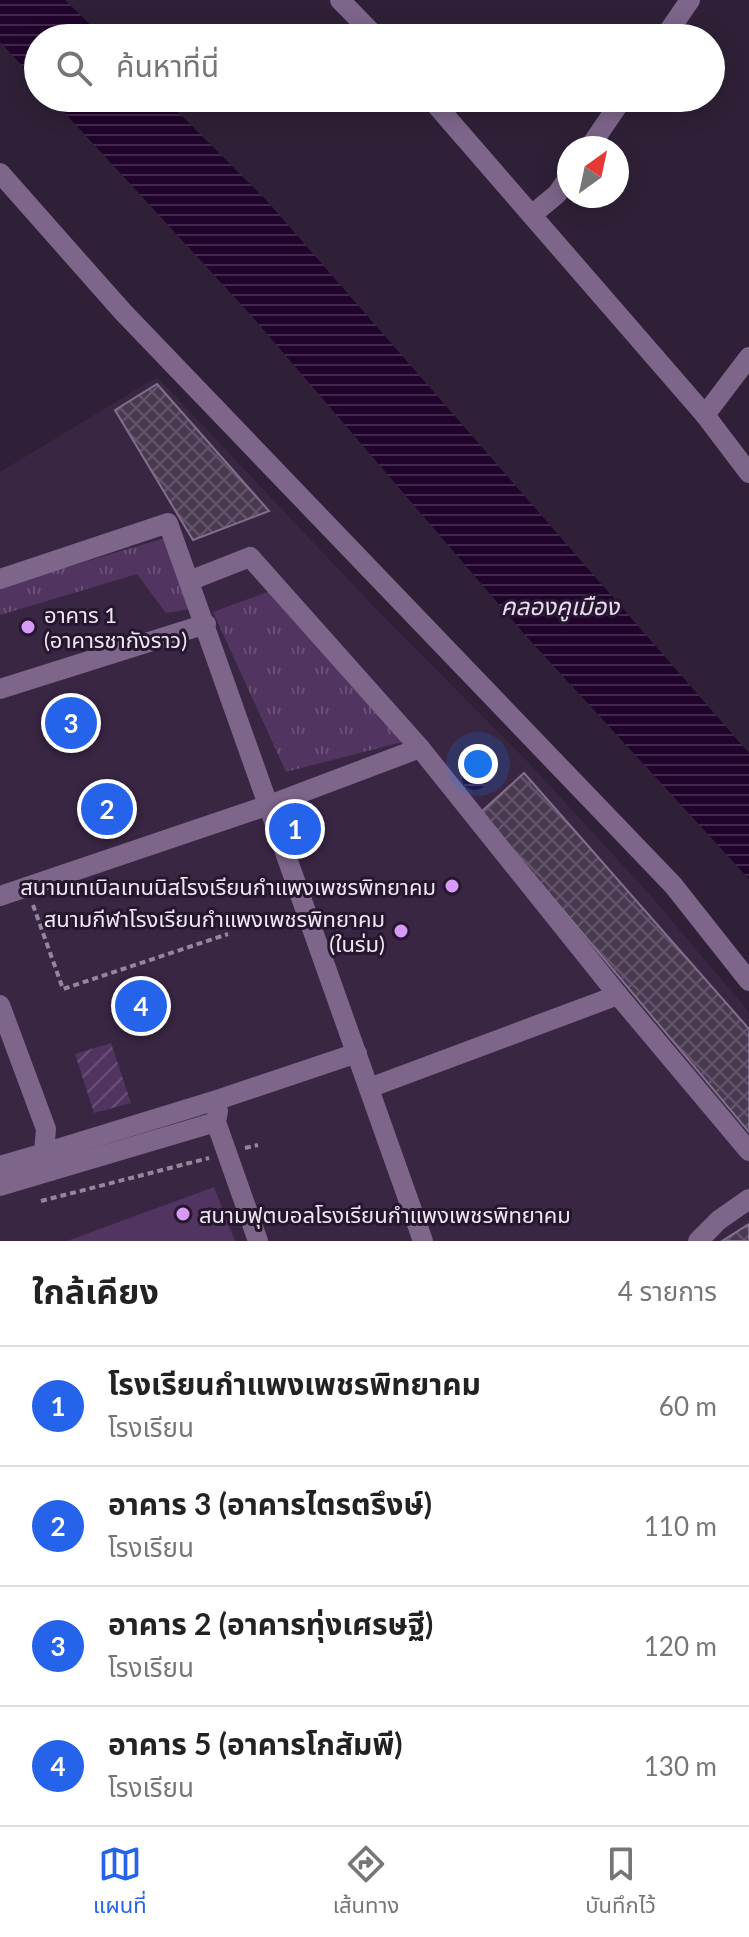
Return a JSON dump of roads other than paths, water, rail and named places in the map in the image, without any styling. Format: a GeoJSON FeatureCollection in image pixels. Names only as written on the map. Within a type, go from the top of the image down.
{"type":"FeatureCollection","features":[{"type":"Feature","properties":{"kind":"street"},"geometry":{"type":"LineString","coordinates":[[340,0],[363,24]]}},
{"type":"Feature","properties":{"kind":"street"},"geometry":{"type":"LineString","coordinates":[[674,24],[690,0]]}},
{"type":"Feature","properties":{"kind":"street"},"geometry":{"type":"LineString","coordinates":[[442,112],[705,415],[749,473]]}},
{"type":"Feature","properties":{"kind":"street"},"geometry":{"type":"LineString","coordinates":[[597,136],[613,112]]}},
{"type":"Feature","properties":{"kind":"street"},"geometry":{"type":"LineString","coordinates":[[0,173],[123,312],[673,885],[749,981]]}},
{"type":"Feature","properties":{"kind":"street"},"geometry":{"type":"LineString","coordinates":[[533,214],[557,194]]}},
{"type":"Feature","properties":{"kind":"street"},"geometry":{"type":"LineString","coordinates":[[705,415],[749,357]]}},
{"type":"Feature","properties":{"kind":"street"},"geometry":{"type":"LineString","coordinates":[[0,579],[168,523],[423,1241]]}},
{"type":"Feature","properties":{"kind":"street"},"geometry":{"type":"LineString","coordinates":[[189,581],[250,557],[420,748],[618,995],[749,1151]]}},
{"type":"Feature","properties":{"kind":"street"},"geometry":{"type":"LineString","coordinates":[[0,689],[206,624]]}},
{"type":"Feature","properties":{"kind":"street"},"geometry":{"type":"LineString","coordinates":[[0,896],[269,805],[420,748]]}},
{"type":"Feature","properties":{"kind":"street"},"geometry":{"type":"LineString","coordinates":[[369,1088],[618,995]]}},
{"type":"Feature","properties":{"kind":"street"},"geometry":{"type":"LineString","coordinates":[[0,1005],[46,1129],[47,1162]]}},
{"type":"Feature","properties":{"kind":"street"},"geometry":{"type":"LineString","coordinates":[[0,1186],[47,1162],[357,1053]]}},
{"type":"Feature","properties":{"kind":"street"},"geometry":{"type":"LineString","coordinates":[[220,1099],[216,1122],[258,1241]]}},
{"type":"Feature","properties":{"kind":"street"},"geometry":{"type":"LineString","coordinates":[[0,1166],[47,1162],[216,1122]]}},
{"type":"Feature","properties":{"kind":"street"},"geometry":{"type":"LineString","coordinates":[[698,1241],[719,1220],[749,1199]]}},
{"type":"Feature","properties":{"kind":"water"},"geometry":{"type":"Polygon","coordinates":[[[0,0],[65,0],[90,24],[24,24],[24,68],[0,42],[0,0]]]}},
{"type":"Feature","properties":{"kind":"water","name":"คลองคูเมือง"},"geometry":{"type":"Polygon","coordinates":[[[64,112],[178,112],[267,201],[749,753],[749,879],[526,636],[249,313],[64,112]]]}},
{"type":"Feature","properties":{"kind":"water"},"geometry":{"type":"Polygon","coordinates":[[[475,764],[484,768],[488,777],[484,786],[475,790],[466,786],[462,777],[466,768],[475,764]]]}},
{"type":"Feature","properties":{"kind":"place","name":"อาคาร 1 (อาคารชากังราว)"},"geometry":{"type":"Point","coordinates":[28,627]}},
{"type":"Feature","properties":{"kind":"place","name":"อาคาร 2 (อาคารทุ่งเศรษฐี)"},"geometry":{"type":"Point","coordinates":[71,723]}},
{"type":"Feature","properties":{"kind":"place","name":"อาคาร 3 (อาคารไตรตรึงษ์)"},"geometry":{"type":"Point","coordinates":[107,809]}},
{"type":"Feature","properties":{"kind":"place","name":"โรงเรียนกำแพงเพชรพิทยาคม"},"geometry":{"type":"Point","coordinates":[295,829]}},
{"type":"Feature","properties":{"kind":"place","name":"สนามเทเบิลเทนนิสโรงเรียนกำแพงเพชรพิทยาคม"},"geometry":{"type":"Point","coordinates":[452,886]}},
{"type":"Feature","properties":{"kind":"place","name":"สนามกีฬาโรงเรียนกำแพงเพชรพิทยาคม (ในร่ม)"},"geometry":{"type":"Point","coordinates":[401,931]}},
{"type":"Feature","properties":{"kind":"place","name":"อาคาร 5 (อาคารโกสัมพี)"},"geometry":{"type":"Point","coordinates":[141,1006]}},
{"type":"Feature","properties":{"kind":"place","name":"สนามฟุตบอลโรงเรียนกำแพงเพชรพิทยาคม"},"geometry":{"type":"Point","coordinates":[183,1214]}}]}
